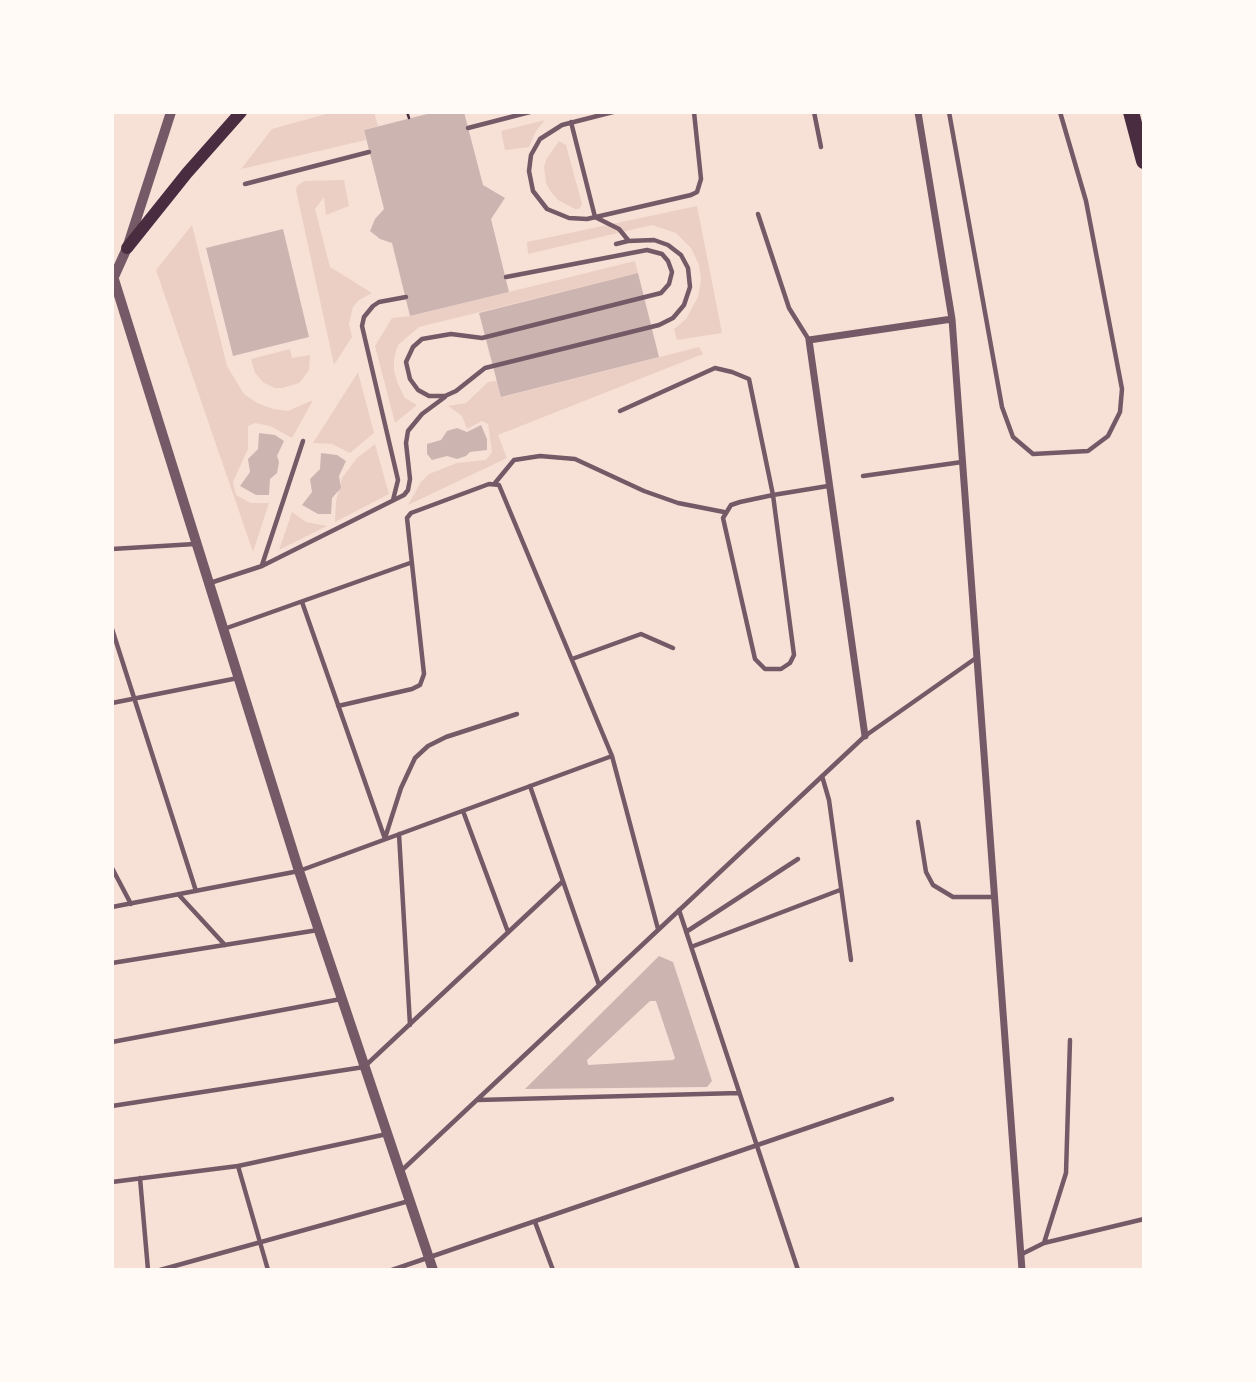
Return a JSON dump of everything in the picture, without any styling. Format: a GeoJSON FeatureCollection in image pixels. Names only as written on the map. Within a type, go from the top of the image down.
{"type":"FeatureCollection","features":[{"type":"Feature","properties":{"kind":"highway"},"geometry":{"type":"LineString","coordinates":[[1131,112],[1144,161]]}},
{"type":"Feature","properties":{"kind":"main road"},"geometry":{"type":"LineString","coordinates":[[127,248],[187,173],[241,112]]}},
{"type":"Feature","properties":{"kind":"street"},"geometry":{"type":"LineString","coordinates":[[171,112],[127,248],[113,276],[118,309],[197,544],[318,930],[431,1266]]}},
{"type":"Feature","properties":{"kind":"street"},"geometry":{"type":"LineString","coordinates":[[918,112],[952,319],[1022,1270]]}},
{"type":"Feature","properties":{"kind":"street"},"geometry":{"type":"LineString","coordinates":[[864,736],[809,340],[952,319]]}},
{"type":"Feature","properties":{"kind":"lane"},"geometry":{"type":"LineString","coordinates":[[511,112],[501,119],[468,128],[530,112]]}},
{"type":"Feature","properties":{"kind":"lane"},"geometry":{"type":"LineString","coordinates":[[613,112],[554,128],[540,139],[531,155],[530,182],[540,201],[558,215],[578,219],[595,218],[696,192],[701,179],[694,112]]}},
{"type":"Feature","properties":{"kind":"lane"},"geometry":{"type":"LineString","coordinates":[[814,112],[821,147]]}},
{"type":"Feature","properties":{"kind":"lane"},"geometry":{"type":"LineString","coordinates":[[949,112],[1002,407],[1013,438],[1032,454],[1088,452],[1108,436],[1121,412],[1122,389],[1086,201],[1060,112]]}},
{"type":"Feature","properties":{"kind":"lane"},"geometry":{"type":"LineString","coordinates":[[571,122],[595,218]]}},
{"type":"Feature","properties":{"kind":"lane"},"geometry":{"type":"LineString","coordinates":[[245,184],[369,152]]}},
{"type":"Feature","properties":{"kind":"lane"},"geometry":{"type":"LineString","coordinates":[[758,214],[789,308],[809,340]]}},
{"type":"Feature","properties":{"kind":"lane"},"geometry":{"type":"LineString","coordinates":[[595,218],[619,229],[628,240]]}},
{"type":"Feature","properties":{"kind":"lane"},"geometry":{"type":"LineString","coordinates":[[506,277],[647,250],[662,254],[671,267],[669,284],[661,293],[482,338],[452,334],[429,336],[417,342],[410,352],[406,368],[410,379],[423,393],[445,396],[485,368],[659,325],[674,318],[684,305],[690,287],[688,268],[681,255],[661,242],[646,239],[616,244]]}},
{"type":"Feature","properties":{"kind":"lane"},"geometry":{"type":"LineString","coordinates":[[391,503],[396,495],[398,480],[362,326],[364,317],[379,302],[406,297]]}},
{"type":"Feature","properties":{"kind":"lane"},"geometry":{"type":"LineString","coordinates":[[620,411],[715,368],[749,379],[773,495],[794,655],[790,663],[781,669],[765,669],[755,659],[723,526],[725,512],[731,505],[773,495],[828,486]]}},
{"type":"Feature","properties":{"kind":"lane"},"geometry":{"type":"LineString","coordinates":[[209,583],[262,566],[391,503],[408,490],[410,480],[406,443],[411,426],[422,414],[448,395]]}},
{"type":"Feature","properties":{"kind":"lane"},"geometry":{"type":"LineString","coordinates":[[262,566],[303,441]]}},
{"type":"Feature","properties":{"kind":"lane"},"geometry":{"type":"LineString","coordinates":[[338,706],[420,685],[424,674],[407,518],[411,513],[494,483],[514,460],[540,456],[575,459],[678,503],[725,512]]}},
{"type":"Feature","properties":{"kind":"lane"},"geometry":{"type":"LineString","coordinates":[[863,476],[962,463]]}},
{"type":"Feature","properties":{"kind":"lane"},"geometry":{"type":"LineString","coordinates":[[494,483],[501,487],[612,756],[658,929]]}},
{"type":"Feature","properties":{"kind":"lane"},"geometry":{"type":"LineString","coordinates":[[112,549],[197,544]]}},
{"type":"Feature","properties":{"kind":"lane"},"geometry":{"type":"LineString","coordinates":[[223,630],[411,563]]}},
{"type":"Feature","properties":{"kind":"lane"},"geometry":{"type":"LineString","coordinates":[[302,602],[385,839]]}},
{"type":"Feature","properties":{"kind":"lane"},"geometry":{"type":"LineString","coordinates":[[112,629],[196,891]]}},
{"type":"Feature","properties":{"kind":"lane"},"geometry":{"type":"LineString","coordinates":[[572,659],[641,634],[673,648]]}},
{"type":"Feature","properties":{"kind":"lane"},"geometry":{"type":"LineString","coordinates":[[400,1172],[864,736],[976,658]]}},
{"type":"Feature","properties":{"kind":"lane"},"geometry":{"type":"LineString","coordinates":[[112,703],[238,678]]}},
{"type":"Feature","properties":{"kind":"lane"},"geometry":{"type":"LineString","coordinates":[[385,839],[401,788],[415,758],[428,746],[446,737],[517,713]]}},
{"type":"Feature","properties":{"kind":"lane"},"geometry":{"type":"LineString","coordinates":[[112,907],[299,871],[612,756]]}},
{"type":"Feature","properties":{"kind":"lane"},"geometry":{"type":"LineString","coordinates":[[821,776],[829,800],[851,960]]}},
{"type":"Feature","properties":{"kind":"lane"},"geometry":{"type":"LineString","coordinates":[[530,786],[599,985]]}},
{"type":"Feature","properties":{"kind":"lane"},"geometry":{"type":"LineString","coordinates":[[463,811],[508,932]]}},
{"type":"Feature","properties":{"kind":"lane"},"geometry":{"type":"LineString","coordinates":[[918,822],[926,872],[933,885],[953,897],[994,897]]}},
{"type":"Feature","properties":{"kind":"lane"},"geometry":{"type":"LineString","coordinates":[[399,834],[410,1024]]}},
{"type":"Feature","properties":{"kind":"lane"},"geometry":{"type":"LineString","coordinates":[[686,932],[797,859]]}},
{"type":"Feature","properties":{"kind":"lane"},"geometry":{"type":"LineString","coordinates":[[112,868],[131,904]]}},
{"type":"Feature","properties":{"kind":"lane"},"geometry":{"type":"LineString","coordinates":[[112,1106],[364,1067],[563,880]]}},
{"type":"Feature","properties":{"kind":"lane"},"geometry":{"type":"LineString","coordinates":[[691,947],[841,890]]}},
{"type":"Feature","properties":{"kind":"lane"},"geometry":{"type":"LineString","coordinates":[[178,894],[225,946]]}},
{"type":"Feature","properties":{"kind":"lane"},"geometry":{"type":"LineString","coordinates":[[678,910],[798,1270]]}},
{"type":"Feature","properties":{"kind":"lane"},"geometry":{"type":"LineString","coordinates":[[112,963],[318,930]]}},
{"type":"Feature","properties":{"kind":"lane"},"geometry":{"type":"LineString","coordinates":[[112,1042],[341,999]]}},
{"type":"Feature","properties":{"kind":"lane"},"geometry":{"type":"LineString","coordinates":[[1044,1243],[1066,1173],[1070,1040]]}},
{"type":"Feature","properties":{"kind":"lane"},"geometry":{"type":"LineString","coordinates":[[477,1100],[739,1093]]}},
{"type":"Feature","properties":{"kind":"lane"},"geometry":{"type":"LineString","coordinates":[[392,1270],[431,1266],[535,1222],[892,1099]]}},
{"type":"Feature","properties":{"kind":"lane"},"geometry":{"type":"LineString","coordinates":[[112,1182],[238,1166],[387,1134]]}},
{"type":"Feature","properties":{"kind":"lane"},"geometry":{"type":"LineString","coordinates":[[238,1166],[268,1270]]}},
{"type":"Feature","properties":{"kind":"lane"},"geometry":{"type":"LineString","coordinates":[[140,1178],[148,1270]]}},
{"type":"Feature","properties":{"kind":"lane"},"geometry":{"type":"LineString","coordinates":[[160,1270],[410,1201]]}},
{"type":"Feature","properties":{"kind":"lane"},"geometry":{"type":"LineString","coordinates":[[1021,1255],[1044,1243],[1144,1219]]}},
{"type":"Feature","properties":{"kind":"lane"},"geometry":{"type":"LineString","coordinates":[[535,1222],[553,1270]]}},
{"type":"Feature","properties":{"kind":"path"},"geometry":{"type":"LineString","coordinates":[[407,112],[409,118]]}},
{"type":"Feature","properties":{"kind":"shaded area"},"geometry":{"type":"Polygon","coordinates":[[[333,112],[374,112],[378,126],[364,130],[366,140],[241,169],[272,129],[333,112]]]}},
{"type":"Feature","properties":{"kind":"shaded area"},"geometry":{"type":"Polygon","coordinates":[[[545,120],[536,131],[529,147],[505,150],[501,131],[545,120]]]}},
{"type":"Feature","properties":{"kind":"shaded area"},"geometry":{"type":"Polygon","coordinates":[[[559,141],[566,145],[582,204],[579,209],[558,200],[546,183],[544,167],[559,141]]]}},
{"type":"Feature","properties":{"kind":"shaded area"},"geometry":{"type":"Polygon","coordinates":[[[344,180],[349,206],[326,215],[324,197],[315,209],[330,267],[372,293],[353,307],[349,324],[352,337],[334,365],[296,190],[304,181],[344,180]]]}},
{"type":"Feature","properties":{"kind":"shaded area"},"geometry":{"type":"Polygon","coordinates":[[[697,206],[722,333],[677,340],[674,329],[686,319],[698,297],[701,280],[699,265],[691,248],[676,233],[652,225],[528,254],[527,242],[697,206]]]}},
{"type":"Feature","properties":{"kind":"shaded area"},"geometry":{"type":"Polygon","coordinates":[[[192,225],[227,366],[244,394],[257,403],[288,411],[313,400],[292,438],[270,426],[255,423],[248,426],[248,449],[233,482],[236,495],[251,503],[269,503],[253,552],[156,270],[192,225]]]}},
{"type":"Feature","properties":{"kind":"shaded area"},"geometry":{"type":"Polygon","coordinates":[[[635,261],[638,273],[419,327],[398,345],[394,358],[398,384],[405,398],[417,405],[395,423],[375,346],[392,318],[411,316],[635,261]]]}},
{"type":"Feature","properties":{"kind":"shaded area"},"geometry":{"type":"Polygon","coordinates":[[[699,347],[703,354],[498,435],[507,458],[408,505],[421,482],[429,474],[457,463],[486,460],[492,452],[488,424],[482,421],[467,429],[462,416],[448,406],[466,403],[488,382],[497,381],[502,397],[699,347]]]}},
{"type":"Feature","properties":{"kind":"shaded area"},"geometry":{"type":"Polygon","coordinates":[[[290,349],[292,358],[310,355],[309,370],[304,377],[299,383],[283,388],[264,383],[255,373],[251,359],[290,349]]]}},
{"type":"Feature","properties":{"kind":"shaded area"},"geometry":{"type":"Polygon","coordinates":[[[358,372],[374,433],[350,453],[332,444],[313,443],[358,372]]]}},
{"type":"Feature","properties":{"kind":"shaded area"},"geometry":{"type":"Polygon","coordinates":[[[375,444],[389,494],[335,522],[336,501],[342,478],[357,458],[375,444]]]}},
{"type":"Feature","properties":{"kind":"shaded area"},"geometry":{"type":"Polygon","coordinates":[[[292,512],[306,522],[327,526],[279,550],[292,512]]]}},
{"type":"Feature","properties":{"kind":"building"},"geometry":{"type":"Polygon","coordinates":[[[435,112],[464,112],[483,185],[505,198],[491,219],[509,292],[410,316],[392,243],[380,239],[370,231],[375,219],[384,209],[364,130],[435,112]]]}},
{"type":"Feature","properties":{"kind":"building"},"geometry":{"type":"Polygon","coordinates":[[[283,229],[309,337],[233,356],[206,248],[283,229]]]}},
{"type":"Feature","properties":{"kind":"building"},"geometry":{"type":"Polygon","coordinates":[[[638,273],[659,357],[501,397],[479,313],[638,273]]]}},
{"type":"Feature","properties":{"kind":"building"},"geometry":{"type":"Polygon","coordinates":[[[481,425],[487,439],[487,450],[470,452],[457,459],[447,456],[432,460],[427,454],[427,444],[441,440],[447,431],[457,428],[467,432],[481,425]]]}},
{"type":"Feature","properties":{"kind":"building"},"geometry":{"type":"Polygon","coordinates":[[[259,433],[275,435],[284,441],[277,456],[277,473],[270,479],[269,495],[256,495],[240,486],[250,472],[248,459],[258,449],[259,433]]]}},
{"type":"Feature","properties":{"kind":"building"},"geometry":{"type":"Polygon","coordinates":[[[321,453],[337,455],[346,461],[339,476],[341,488],[332,498],[331,514],[318,514],[302,505],[312,492],[310,479],[320,469],[321,453]]]}},
{"type":"Feature","properties":{"kind":"building"},"geometry":{"type":"Polygon","coordinates":[[[659,956],[673,962],[712,1081],[707,1087],[525,1089],[659,956]],[[650,1001],[587,1060],[588,1065],[673,1060],[675,1058],[656,1001],[650,1001]]]}}]}
